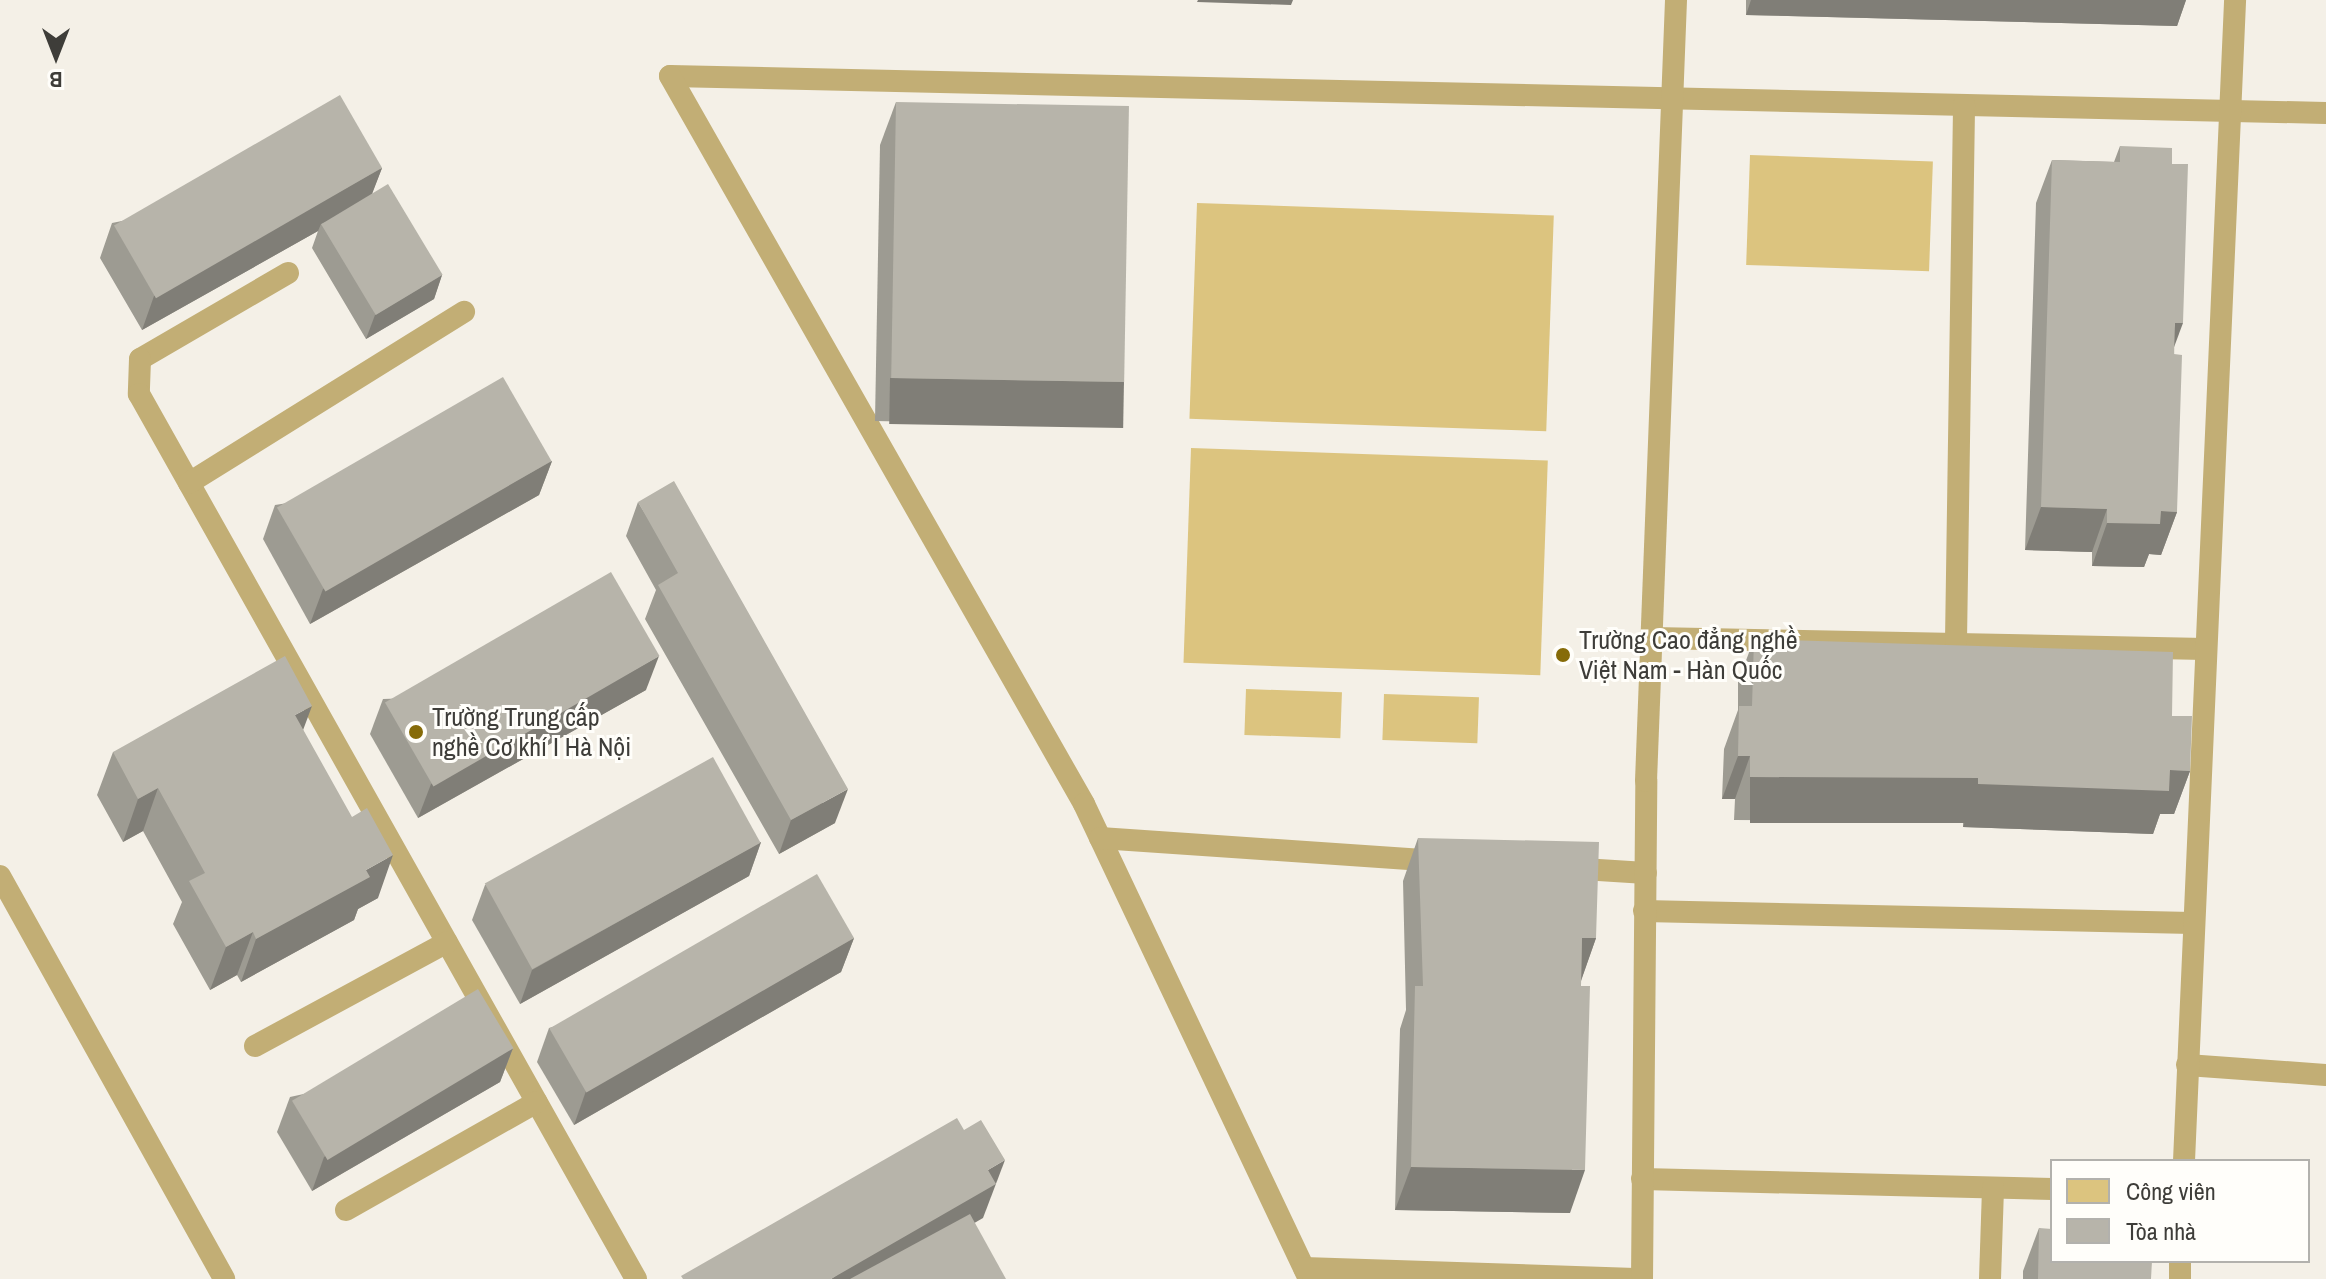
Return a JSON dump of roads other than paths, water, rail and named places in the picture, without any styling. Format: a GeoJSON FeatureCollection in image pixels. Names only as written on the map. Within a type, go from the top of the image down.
{"type":"FeatureCollection","features":[{"type":"Feature","properties":{"kind":"lane"},"geometry":{"type":"LineString","coordinates":[[1642,1279],[1644,911],[1670,98],[1676,0]]}},
{"type":"Feature","properties":{"kind":"lane"},"geometry":{"type":"LineString","coordinates":[[2184,1159],[2192,923],[2235,0]]}},
{"type":"Feature","properties":{"kind":"lane"},"geometry":{"type":"LineString","coordinates":[[1635,1279],[1307,1274],[1100,838],[670,76],[2326,113]]}},
{"type":"Feature","properties":{"kind":"lane"},"geometry":{"type":"LineString","coordinates":[[1956,641],[1964,105]]}},
{"type":"Feature","properties":{"kind":"lane"},"geometry":{"type":"LineString","coordinates":[[288,273],[140,359],[139,394],[636,1279]]}},
{"type":"Feature","properties":{"kind":"lane"},"geometry":{"type":"LineString","coordinates":[[189,483],[464,312]]}},
{"type":"Feature","properties":{"kind":"lane"},"geometry":{"type":"LineString","coordinates":[[1653,638],[1956,641],[2205,649]]}},
{"type":"Feature","properties":{"kind":"lane"},"geometry":{"type":"LineString","coordinates":[[1100,838],[1472,863]]}},
{"type":"Feature","properties":{"kind":"lane"},"geometry":{"type":"LineString","coordinates":[[1536,866],[1646,873]]}},
{"type":"Feature","properties":{"kind":"lane"},"geometry":{"type":"LineString","coordinates":[[0,876],[224,1279]]}},
{"type":"Feature","properties":{"kind":"lane"},"geometry":{"type":"LineString","coordinates":[[1644,911],[2192,923]]}},
{"type":"Feature","properties":{"kind":"lane"},"geometry":{"type":"LineString","coordinates":[[255,1046],[447,942]]}},
{"type":"Feature","properties":{"kind":"lane"},"geometry":{"type":"LineString","coordinates":[[2187,1065],[2326,1075]]}},
{"type":"Feature","properties":{"kind":"lane"},"geometry":{"type":"LineString","coordinates":[[346,1210],[537,1102]]}},
{"type":"Feature","properties":{"kind":"lane"},"geometry":{"type":"LineString","coordinates":[[1642,1179],[2050,1189]]}},
{"type":"Feature","properties":{"kind":"lane"},"geometry":{"type":"LineString","coordinates":[[1990,1279],[1993,1188]]}},
{"type":"Feature","properties":{"kind":"place","name":"Trường Cao đẳng nghề Việt Nam - Hàn Quốc"},"geometry":{"type":"Point","coordinates":[1563,655]}},
{"type":"Feature","properties":{"kind":"place","name":"Trường Trung cấp nghề Cơ khí I Hà Nội"},"geometry":{"type":"Point","coordinates":[416,732]}}]}
